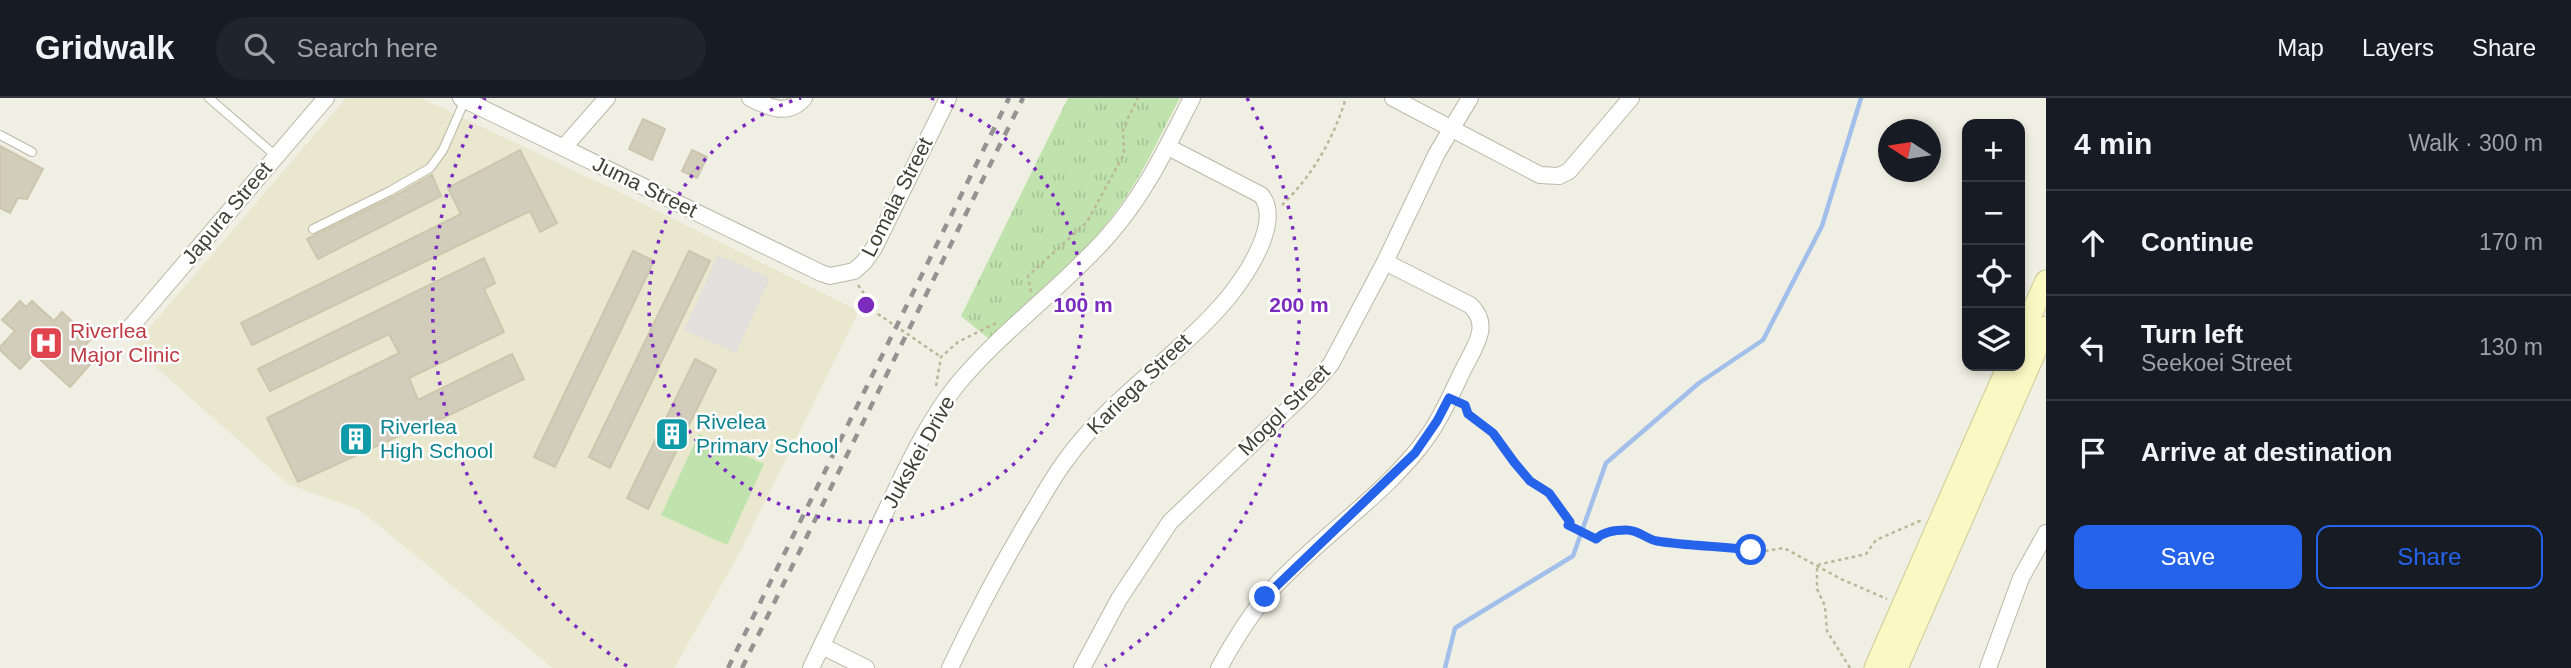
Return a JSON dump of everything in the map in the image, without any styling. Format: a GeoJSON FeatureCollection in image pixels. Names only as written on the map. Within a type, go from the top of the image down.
{"type":"FeatureCollection","features":[{"type":"Feature","properties":{"kind":"main road"},"geometry":{"type":"LineString","coordinates":[[2025,328],[2046,281]]}},
{"type":"Feature","properties":{"kind":"main road"},"geometry":{"type":"LineString","coordinates":[[1897,668],[2046,327]]}},
{"type":"Feature","properties":{"kind":"main road"},"geometry":{"type":"LineString","coordinates":[[1875,668],[2006,371]]}},
{"type":"Feature","properties":{"kind":"street","name":"Japura Street"},"geometry":{"type":"LineString","coordinates":[[129,329],[326,98]]}},
{"type":"Feature","properties":{"kind":"street"},"geometry":{"type":"LineString","coordinates":[[564,147],[607,98]]}},
{"type":"Feature","properties":{"kind":"street"},"geometry":{"type":"LineString","coordinates":[[750,98],[765,106],[784,110],[797,105],[804,98]]}},
{"type":"Feature","properties":{"kind":"street","name":"Lomala Street"},"geometry":{"type":"LineString","coordinates":[[830,276],[854,271],[864,262],[948,98]]}},
{"type":"Feature","properties":{"kind":"street","name":"Jukskei Drive"},"geometry":{"type":"LineString","coordinates":[[811,668],[893,496],[937,413],[956,386],[989,350],[1035,309],[1121,221],[1149,180],[1192,98]]}},
{"type":"Feature","properties":{"kind":"street"},"geometry":{"type":"LineString","coordinates":[[1394,98],[1540,175],[1559,176],[1569,171],[1631,98]]}},
{"type":"Feature","properties":{"kind":"street","name":"Mogol Street"},"geometry":{"type":"LineString","coordinates":[[1083,668],[1118,599],[1170,522],[1308,390],[1331,364],[1385,262],[1437,153],[1470,98]]}},
{"type":"Feature","properties":{"kind":"street","name":"Juma Street"},"geometry":{"type":"LineString","coordinates":[[463,99],[830,276]]}},
{"type":"Feature","properties":{"kind":"street"},"geometry":{"type":"LineString","coordinates":[[1168,147],[1256,192],[1265,200],[1268,213]]}},
{"type":"Feature","properties":{"kind":"street","name":"Kariega Street"},"geometry":{"type":"LineString","coordinates":[[950,668],[984,598],[1065,461],[1091,430],[1225,301],[1255,256],[1268,221],[1268,213]]}},
{"type":"Feature","properties":{"kind":"street"},"geometry":{"type":"LineString","coordinates":[[1219,668],[1265,597],[1415,453],[1432,429],[1479,339],[1481,328],[1477,312],[1462,300],[1385,262]]}},
{"type":"Feature","properties":{"kind":"street"},"geometry":{"type":"LineString","coordinates":[[1989,668],[2021,578],[2046,533]]}},
{"type":"Feature","properties":{"kind":"street"},"geometry":{"type":"LineString","coordinates":[[822,646],[866,668]]}},
{"type":"Feature","properties":{"kind":"lane"},"geometry":{"type":"LineString","coordinates":[[209,98],[276,156]]}},
{"type":"Feature","properties":{"kind":"lane"},"geometry":{"type":"LineString","coordinates":[[313,229],[430,168],[443,150],[463,99]]}},
{"type":"Feature","properties":{"kind":"lane"},"geometry":{"type":"LineString","coordinates":[[0,135],[32,152]]}},
{"type":"Feature","properties":{"kind":"path"},"geometry":{"type":"LineString","coordinates":[[1035,309],[1028,276],[1087,222],[1124,153],[1123,128],[1138,98]]}},
{"type":"Feature","properties":{"kind":"path"},"geometry":{"type":"LineString","coordinates":[[1268,213],[1283,204],[1320,160],[1338,125],[1346,98]]}},
{"type":"Feature","properties":{"kind":"path"},"geometry":{"type":"LineString","coordinates":[[854,271],[858,286],[878,314],[941,357]]}},
{"type":"Feature","properties":{"kind":"path"},"geometry":{"type":"LineString","coordinates":[[1449,398],[1465,405],[1468,414],[1493,433],[1530,481],[1549,493],[1570,522],[1568,525],[1596,539],[1612,531],[1630,530],[1651,540],[1667,542],[1765,551],[1784,548],[1841,579],[1902,606]]}},
{"type":"Feature","properties":{"kind":"path"},"geometry":{"type":"LineString","coordinates":[[1817,565],[1866,554],[1876,540],[1906,525],[1919,520],[1940,519]]}},
{"type":"Feature","properties":{"kind":"path"},"geometry":{"type":"LineString","coordinates":[[1817,565],[1817,589],[1825,606],[1827,631],[1850,668]]}},
{"type":"Feature","properties":{"kind":"shaded area"},"geometry":{"type":"Polygon","coordinates":[[[346,98],[421,98],[859,311],[738,556],[674,668],[553,668],[360,510],[288,484],[133,347],[346,98]]]}},
{"type":"Feature","properties":{"kind":"shaded area"},"geometry":{"type":"Polygon","coordinates":[[[718,255],[770,278],[736,353],[684,330],[718,255]]]}},
{"type":"Feature","properties":{"kind":"green space"},"geometry":{"type":"Polygon","coordinates":[[[1068,98],[1180,98],[1141,172],[1114,214],[1071,263],[989,339],[961,316],[1068,98]]]}},
{"type":"Feature","properties":{"kind":"green space"},"geometry":{"type":"Polygon","coordinates":[[[699,434],[764,464],[727,545],[661,515],[699,434]]]}},
{"type":"Feature","properties":{"kind":"building"},"geometry":{"type":"Polygon","coordinates":[[[643,119],[665,129],[652,160],[629,149],[643,119]]]}},
{"type":"Feature","properties":{"kind":"building"},"geometry":{"type":"Polygon","coordinates":[[[0,146],[43,169],[27,199],[18,198],[10,213],[0,208],[0,146]]]}},
{"type":"Feature","properties":{"kind":"building"},"geometry":{"type":"Polygon","coordinates":[[[520,150],[557,223],[540,232],[530,211],[252,345],[241,323],[461,214],[448,188],[520,150]]]}},
{"type":"Feature","properties":{"kind":"building"},"geometry":{"type":"Polygon","coordinates":[[[692,150],[707,157],[697,178],[682,171],[692,150]]]}},
{"type":"Feature","properties":{"kind":"building"},"geometry":{"type":"Polygon","coordinates":[[[432,175],[441,196],[318,259],[307,239],[432,175]]]}},
{"type":"Feature","properties":{"kind":"building"},"geometry":{"type":"Polygon","coordinates":[[[633,251],[654,261],[555,467],[534,457],[633,251]]]}},
{"type":"Feature","properties":{"kind":"building"},"geometry":{"type":"Polygon","coordinates":[[[689,251],[710,261],[610,468],[589,457],[689,251]]]}},
{"type":"Feature","properties":{"kind":"building"},"geometry":{"type":"Polygon","coordinates":[[[484,258],[495,283],[484,289],[504,332],[409,378],[418,400],[512,354],[524,379],[298,482],[267,418],[399,353],[389,334],[270,391],[258,369],[484,258]]]}},
{"type":"Feature","properties":{"kind":"building","name":"Riverlea Major Clinic"},"geometry":{"type":"Polygon","coordinates":[[[20,301],[26,307],[32,301],[54,321],[62,312],[91,339],[81,350],[93,361],[70,387],[34,354],[20,369],[0,350],[15,331],[2,320],[20,301]]]}},
{"type":"Feature","properties":{"kind":"building","name":"Rivelea Primary School"},"geometry":{"type":"Polygon","coordinates":[[[695,359],[716,370],[648,509],[627,498],[695,359]]]}},
{"type":"Feature","properties":{"kind":"waterway"},"geometry":{"type":"LineString","coordinates":[[1445,668],[1455,628],[1573,556],[1606,463],[1699,383],[1763,340],[1822,226],[1861,98]]}},
{"type":"Feature","properties":{"kind":"railway"},"geometry":{"type":"LineString","coordinates":[[728,668],[1009,98]]}},
{"type":"Feature","properties":{"kind":"railway"},"geometry":{"type":"LineString","coordinates":[[742,668],[1023,98]]}},
{"type":"Feature","properties":{"kind":"place","name":"Riverlea Major Clinic"},"geometry":{"type":"Point","coordinates":[46,343]}},
{"type":"Feature","properties":{"kind":"place","name":"Rivelea Primary School"},"geometry":{"type":"Point","coordinates":[672,434]}},
{"type":"Feature","properties":{"kind":"place","name":"Riverlea High School"},"geometry":{"type":"Point","coordinates":[356,439]}},
{"type":"Feature","properties":{"kind":"route"},"geometry":{"type":"LineString","coordinates":[[1265,597],[1415,453],[1449,398],[1465,405],[1468,414],[1493,433],[1530,481],[1549,493],[1570,522],[1568,525],[1596,539],[1612,531],[1630,530],[1651,540],[1751,550]]}}]}
